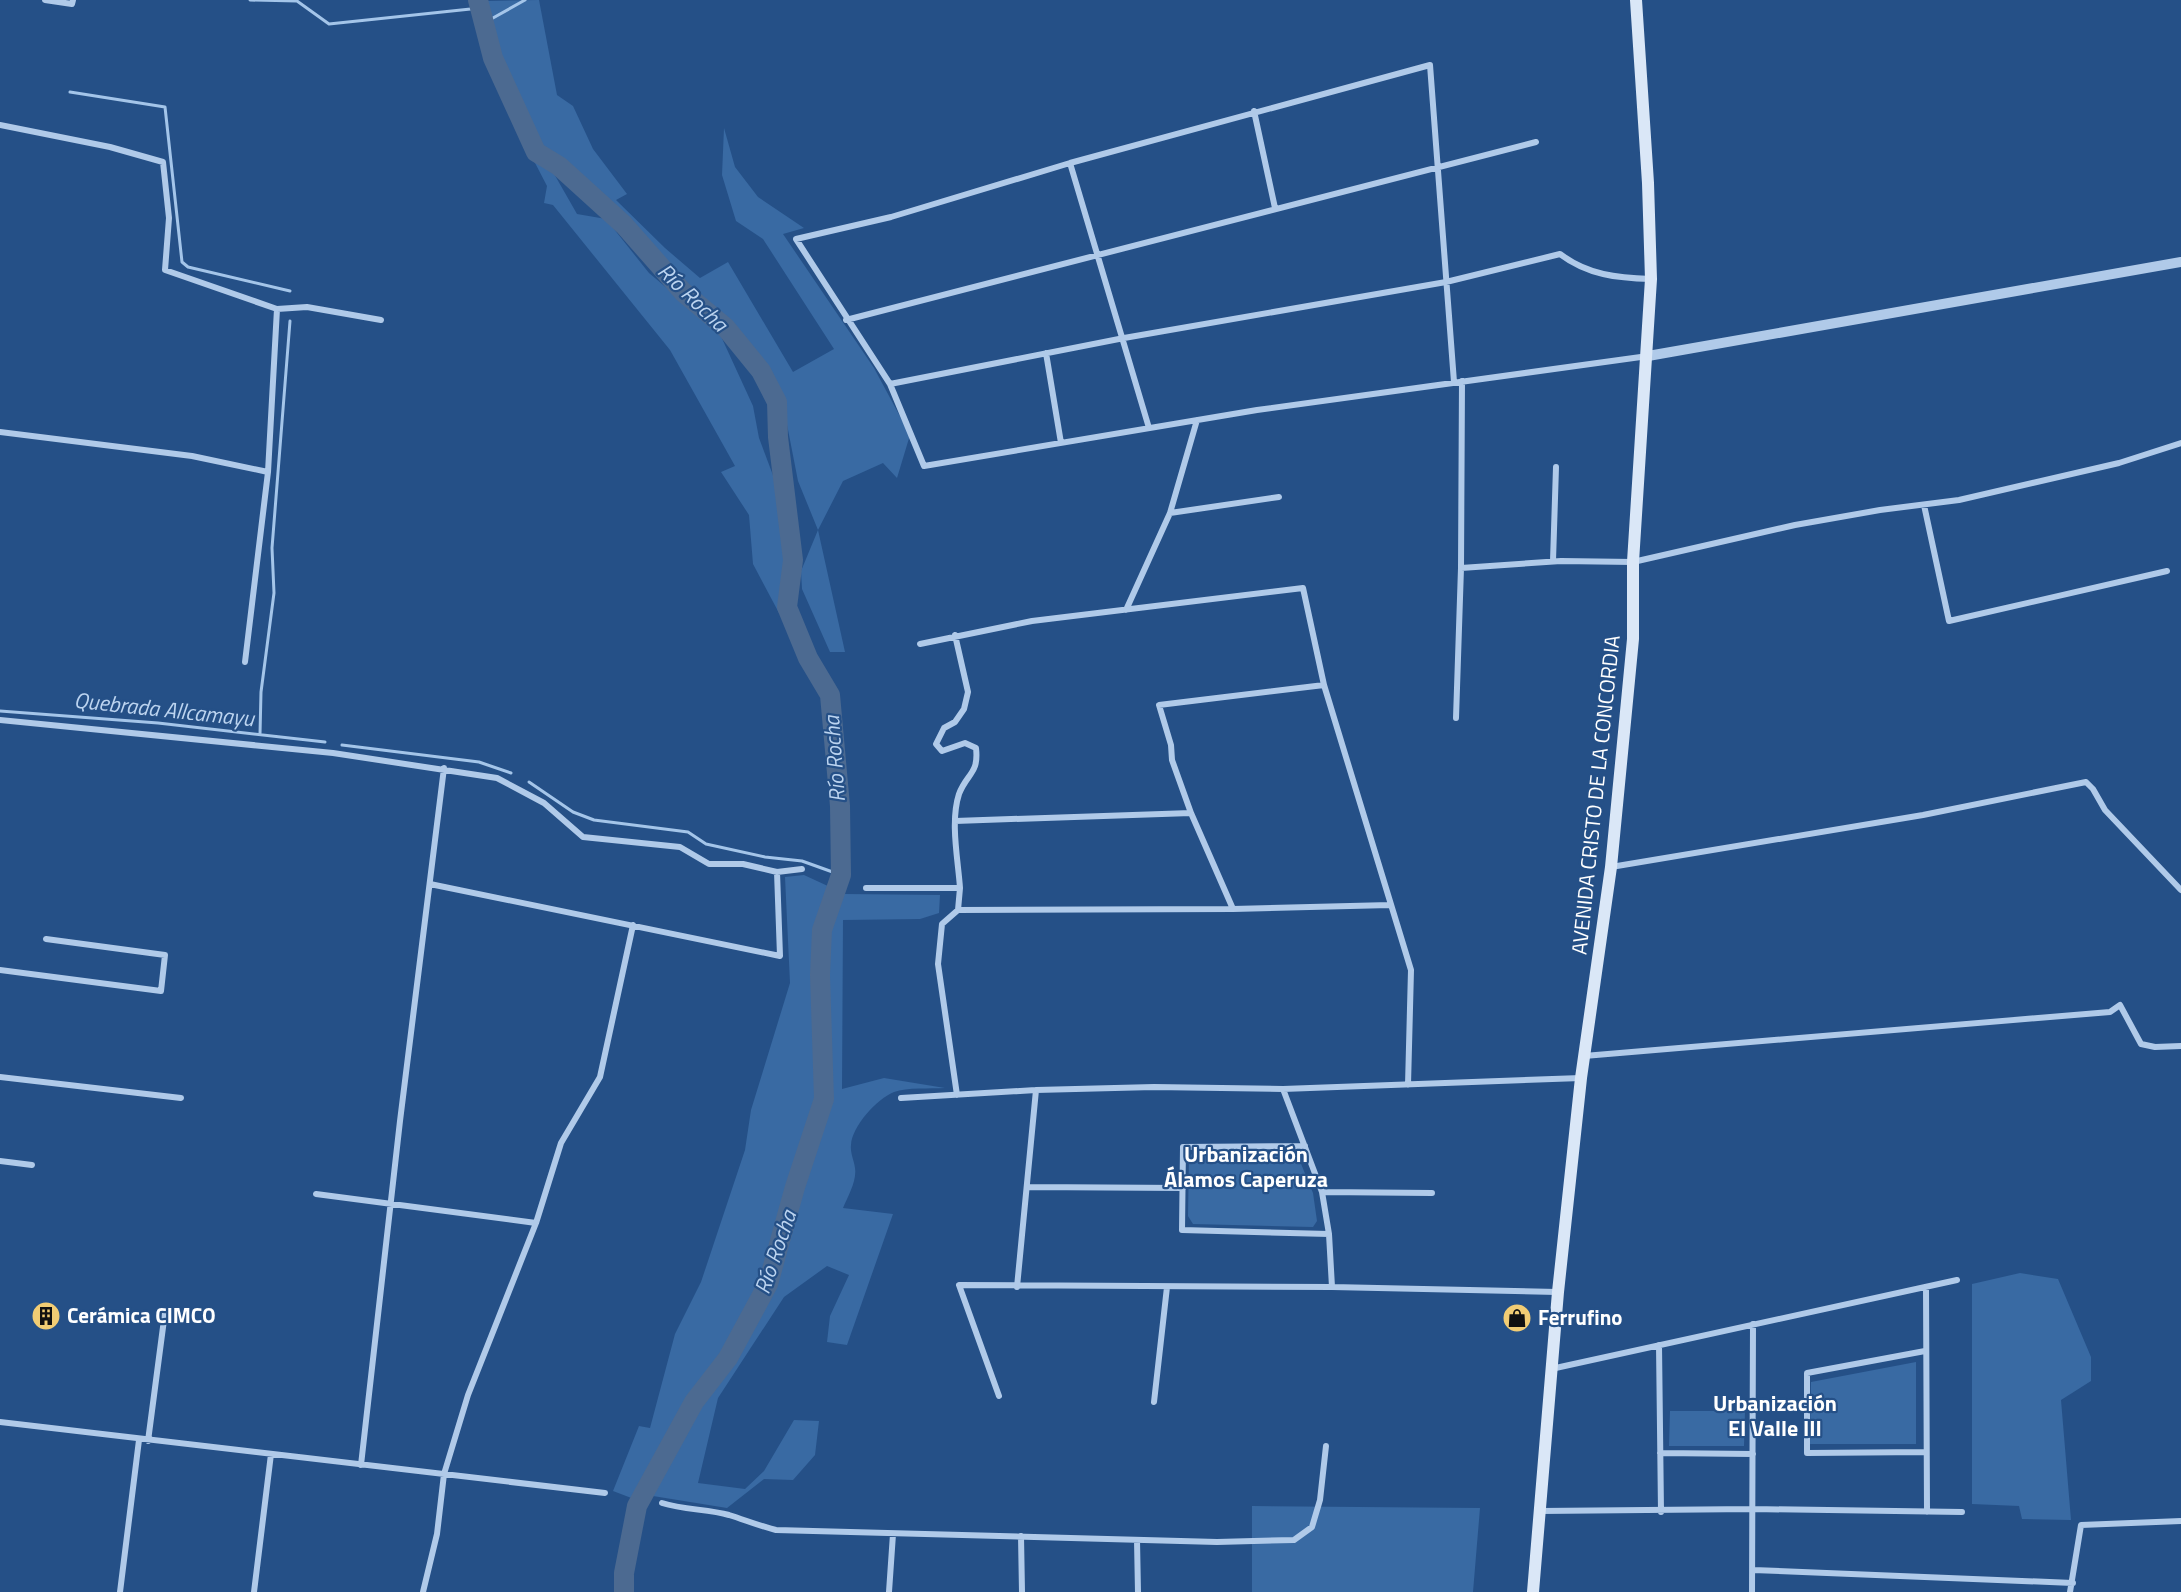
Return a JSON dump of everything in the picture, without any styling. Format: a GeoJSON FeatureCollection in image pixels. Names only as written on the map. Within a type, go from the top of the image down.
{"type":"FeatureCollection","features":[{"type":"Feature","properties":{"kind":"main road","name":"AVENIDA CRISTO DE LA CONCORDIA"},"geometry":{"type":"LineString","coordinates":[[1533,1592],[1558,1292],[1581,1078],[1611,867],[1633,639],[1633,562],[1648,356],[1651,279],[1648,183],[1636,0]]}},
{"type":"Feature","properties":{"kind":"street"},"geometry":{"type":"LineString","coordinates":[[45,0],[72,4],[73,0]]}},
{"type":"Feature","properties":{"kind":"street"},"geometry":{"type":"LineString","coordinates":[[1454,382],[1430,65],[1070,162],[891,218],[796,239],[846,320],[890,384],[924,466],[1197,420],[1648,356],[2181,262]]}},
{"type":"Feature","properties":{"kind":"street"},"geometry":{"type":"LineString","coordinates":[[1254,111],[1275,208]]}},
{"type":"Feature","properties":{"kind":"street"},"geometry":{"type":"LineString","coordinates":[[0,125],[110,147],[163,162],[169,218],[165,270],[277,309],[307,307],[381,320]]}},
{"type":"Feature","properties":{"kind":"street"},"geometry":{"type":"LineString","coordinates":[[846,320],[1536,142]]}},
{"type":"Feature","properties":{"kind":"street"},"geometry":{"type":"LineString","coordinates":[[1070,162],[1095,254],[1124,338],[1149,428]]}},
{"type":"Feature","properties":{"kind":"street"},"geometry":{"type":"LineString","coordinates":[[890,384],[1124,338],[1446,282],[1560,254],[1577,267],[1616,278],[1651,279]]}},
{"type":"Feature","properties":{"kind":"street"},"geometry":{"type":"LineString","coordinates":[[245,662],[268,472],[277,309]]}},
{"type":"Feature","properties":{"kind":"street"},"geometry":{"type":"LineString","coordinates":[[1046,354],[1061,443]]}},
{"type":"Feature","properties":{"kind":"street"},"geometry":{"type":"LineString","coordinates":[[1456,718],[1461,568],[1462,381]]}},
{"type":"Feature","properties":{"kind":"street"},"geometry":{"type":"LineString","coordinates":[[1126,610],[1170,513],[1197,420]]}},
{"type":"Feature","properties":{"kind":"street"},"geometry":{"type":"LineString","coordinates":[[0,432],[192,456],[268,472]]}},
{"type":"Feature","properties":{"kind":"street"},"geometry":{"type":"LineString","coordinates":[[1461,568],[1553,561],[1633,562],[1795,525],[1880,510],[1959,500],[2119,463],[2181,443]]}},
{"type":"Feature","properties":{"kind":"street"},"geometry":{"type":"LineString","coordinates":[[1553,561],[1556,467]]}},
{"type":"Feature","properties":{"kind":"street"},"geometry":{"type":"LineString","coordinates":[[1170,513],[1279,497]]}},
{"type":"Feature","properties":{"kind":"street"},"geometry":{"type":"LineString","coordinates":[[1924,505],[1949,621],[2167,571]]}},
{"type":"Feature","properties":{"kind":"street"},"geometry":{"type":"LineString","coordinates":[[920,644],[955,634],[1032,621],[1303,588],[1324,685],[1411,970],[1408,1085]]}},
{"type":"Feature","properties":{"kind":"street"},"geometry":{"type":"LineString","coordinates":[[955,634],[968,692],[964,709],[955,722],[944,728],[936,744],[942,751],[965,743],[976,748],[978,764],[959,794],[956,821],[960,888],[958,910]]}},
{"type":"Feature","properties":{"kind":"street"},"geometry":{"type":"LineString","coordinates":[[1233,909],[1191,813],[1172,760],[1171,746],[1159,705],[1324,685]]}},
{"type":"Feature","properties":{"kind":"street"},"geometry":{"type":"LineString","coordinates":[[0,720],[333,753],[444,768],[497,778],[544,803],[583,837],[680,847],[709,864],[743,864],[777,872],[802,870]]}},
{"type":"Feature","properties":{"kind":"street"},"geometry":{"type":"LineString","coordinates":[[361,1465],[444,768]]}},
{"type":"Feature","properties":{"kind":"street"},"geometry":{"type":"LineString","coordinates":[[1611,867],[1923,815],[2086,782],[2093,789],[2105,810],[2181,890]]}},
{"type":"Feature","properties":{"kind":"street"},"geometry":{"type":"LineString","coordinates":[[956,821],[1191,813]]}},
{"type":"Feature","properties":{"kind":"street"},"geometry":{"type":"LineString","coordinates":[[430,884],[780,956],[777,872]]}},
{"type":"Feature","properties":{"kind":"street"},"geometry":{"type":"LineString","coordinates":[[866,888],[960,888]]}},
{"type":"Feature","properties":{"kind":"street"},"geometry":{"type":"LineString","coordinates":[[957,1095],[938,964],[942,924],[958,910],[1233,909],[1390,904]]}},
{"type":"Feature","properties":{"kind":"street"},"geometry":{"type":"LineString","coordinates":[[423,1592],[437,1534],[444,1474],[468,1395],[536,1223],[561,1143],[600,1077],[633,925]]}},
{"type":"Feature","properties":{"kind":"street"},"geometry":{"type":"LineString","coordinates":[[0,970],[161,991],[165,955],[46,939]]}},
{"type":"Feature","properties":{"kind":"street"},"geometry":{"type":"LineString","coordinates":[[1584,1056],[2110,1012],[2120,1005],[2141,1044],[2155,1047],[2181,1046]]}},
{"type":"Feature","properties":{"kind":"street"},"geometry":{"type":"LineString","coordinates":[[0,1077],[181,1098]]}},
{"type":"Feature","properties":{"kind":"street"},"geometry":{"type":"LineString","coordinates":[[901,1098],[1036,1090],[1154,1087],[1283,1089],[1581,1078]]}},
{"type":"Feature","properties":{"kind":"street"},"geometry":{"type":"LineString","coordinates":[[1283,1089],[1322,1192],[1329,1234],[1332,1287]]}},
{"type":"Feature","properties":{"kind":"street"},"geometry":{"type":"LineString","coordinates":[[1017,1287],[1036,1090]]}},
{"type":"Feature","properties":{"kind":"street"},"geometry":{"type":"LineString","coordinates":[[1305,1146],[1183,1147],[1182,1230],[1329,1234]]}},
{"type":"Feature","properties":{"kind":"street"},"geometry":{"type":"LineString","coordinates":[[0,1161],[32,1165]]}},
{"type":"Feature","properties":{"kind":"street"},"geometry":{"type":"LineString","coordinates":[[1028,1187],[1182,1188]]}},
{"type":"Feature","properties":{"kind":"street"},"geometry":{"type":"LineString","coordinates":[[1322,1192],[1432,1193]]}},
{"type":"Feature","properties":{"kind":"street"},"geometry":{"type":"LineString","coordinates":[[316,1194],[536,1223]]}},
{"type":"Feature","properties":{"kind":"street"},"geometry":{"type":"LineString","coordinates":[[1550,1369],[1957,1280]]}},
{"type":"Feature","properties":{"kind":"street"},"geometry":{"type":"LineString","coordinates":[[999,1396],[959,1286],[1332,1287],[1558,1292]]}},
{"type":"Feature","properties":{"kind":"street"},"geometry":{"type":"LineString","coordinates":[[1154,1402],[1167,1287]]}},
{"type":"Feature","properties":{"kind":"street"},"geometry":{"type":"LineString","coordinates":[[1926,1287],[1927,1512]]}},
{"type":"Feature","properties":{"kind":"street"},"geometry":{"type":"LineString","coordinates":[[148,1441],[165,1312]]}},
{"type":"Feature","properties":{"kind":"street"},"geometry":{"type":"LineString","coordinates":[[1752,1592],[1753,1324]]}},
{"type":"Feature","properties":{"kind":"street"},"geometry":{"type":"LineString","coordinates":[[1659,1345],[1661,1512]]}},
{"type":"Feature","properties":{"kind":"street"},"geometry":{"type":"LineString","coordinates":[[1925,1351],[1807,1373],[1807,1453],[1926,1452]]}},
{"type":"Feature","properties":{"kind":"street"},"geometry":{"type":"LineString","coordinates":[[0,1422],[604,1493]]}},
{"type":"Feature","properties":{"kind":"street"},"geometry":{"type":"LineString","coordinates":[[120,1592],[139,1440]]}},
{"type":"Feature","properties":{"kind":"street"},"geometry":{"type":"LineString","coordinates":[[663,1503],[679,1509],[729,1515],[745,1523],[776,1530],[1137,1540],[1294,1540],[1312,1527],[1320,1500],[1326,1446]]}},
{"type":"Feature","properties":{"kind":"street"},"geometry":{"type":"LineString","coordinates":[[1660,1453],[1753,1454]]}},
{"type":"Feature","properties":{"kind":"street"},"geometry":{"type":"LineString","coordinates":[[254,1592],[271,1454]]}},
{"type":"Feature","properties":{"kind":"street"},"geometry":{"type":"LineString","coordinates":[[1540,1511],[1661,1512],[1753,1509],[1962,1512]]}},
{"type":"Feature","properties":{"kind":"street"},"geometry":{"type":"LineString","coordinates":[[2070,1592],[2080,1525],[2181,1521]]}},
{"type":"Feature","properties":{"kind":"street"},"geometry":{"type":"LineString","coordinates":[[889,1592],[893,1534]]}},
{"type":"Feature","properties":{"kind":"street"},"geometry":{"type":"LineString","coordinates":[[1021,1536],[1022,1592]]}},
{"type":"Feature","properties":{"kind":"street"},"geometry":{"type":"LineString","coordinates":[[1137,1540],[1138,1592]]}},
{"type":"Feature","properties":{"kind":"street"},"geometry":{"type":"LineString","coordinates":[[1753,1569],[2073,1583]]}},
{"type":"Feature","properties":{"kind":"shaded area"},"geometry":{"type":"Polygon","coordinates":[[[539,0],[557,95],[573,106],[593,149],[627,194],[616,200],[665,248],[700,278],[728,262],[793,372],[834,349],[763,239],[736,221],[722,175],[724,128],[735,167],[758,197],[804,228],[783,234],[874,368],[910,435],[897,478],[883,463],[843,481],[818,530],[798,481],[783,404],[769,369],[732,324],[688,286],[608,199],[561,159],[539,145],[499,54],[485,1],[539,0]]]}},
{"type":"Feature","properties":{"kind":"shaded area"},"geometry":{"type":"Polygon","coordinates":[[[533,159],[553,172],[577,214],[606,219],[649,273],[719,332],[753,406],[759,438],[774,478],[785,557],[779,613],[753,564],[749,515],[721,472],[735,466],[670,350],[553,205],[544,203],[547,186],[533,159]]]}},
{"type":"Feature","properties":{"kind":"shaded area"},"geometry":{"type":"Polygon","coordinates":[[[818,530],[845,652],[830,652],[802,589],[801,571],[818,530]]]}},
{"type":"Feature","properties":{"kind":"shaded area"},"geometry":{"type":"Polygon","coordinates":[[[804,875],[830,887],[816,933],[818,1101],[762,1280],[726,1354],[692,1393],[634,1499],[613,1491],[639,1426],[650,1428],[675,1334],[701,1282],[745,1150],[751,1110],[790,983],[785,877],[804,875]]]}},
{"type":"Feature","properties":{"kind":"shaded area"},"geometry":{"type":"Polygon","coordinates":[[[844,894],[940,895],[939,913],[920,919],[843,920],[842,1089],[884,1078],[945,1088],[899,1090],[880,1101],[866,1114],[852,1138],[851,1151],[855,1178],[843,1208],[893,1214],[847,1345],[827,1342],[830,1316],[849,1275],[827,1266],[784,1297],[718,1398],[698,1483],[745,1489],[764,1471],[794,1420],[819,1421],[815,1455],[793,1480],[764,1479],[727,1508],[653,1496],[708,1394],[732,1366],[773,1290],[830,1098],[827,955],[829,930],[844,894]]]}},
{"type":"Feature","properties":{"kind":"shaded area"},"geometry":{"type":"Polygon","coordinates":[[[1196,1151],[1297,1154],[1313,1193],[1317,1221],[1313,1227],[1193,1224],[1188,1216],[1189,1156],[1196,1151]]]}},
{"type":"Feature","properties":{"kind":"shaded area"},"geometry":{"type":"Polygon","coordinates":[[[2020,1273],[2058,1279],[2091,1357],[2091,1381],[2061,1400],[2071,1520],[2022,1519],[2019,1506],[1972,1504],[1972,1284],[2020,1273]]]}},
{"type":"Feature","properties":{"kind":"shaded area"},"geometry":{"type":"Polygon","coordinates":[[[1916,1362],[1916,1444],[1810,1444],[1811,1382],[1916,1362]]]}},
{"type":"Feature","properties":{"kind":"shaded area"},"geometry":{"type":"Polygon","coordinates":[[[1670,1411],[1745,1411],[1744,1446],[1669,1446],[1670,1411]]]}},
{"type":"Feature","properties":{"kind":"shaded area"},"geometry":{"type":"Polygon","coordinates":[[[1252,1506],[1480,1508],[1473,1592],[1252,1592],[1252,1506]]]}},
{"type":"Feature","properties":{"kind":"waterway"},"geometry":{"type":"LineString","coordinates":[[250,0],[297,1],[329,24],[480,8]]}},
{"type":"Feature","properties":{"kind":"waterway","name":"Río Rocha"},"geometry":{"type":"LineString","coordinates":[[478,0],[493,58],[536,152],[559,166],[624,225],[683,292],[726,328],[761,371],[777,402],[778,437],[793,560],[787,607],[808,658],[830,695],[840,806],[841,875],[822,930],[820,975],[824,1099],[795,1187],[768,1284],[728,1358],[694,1402],[637,1506],[624,1573],[624,1592]]}},
{"type":"Feature","properties":{"kind":"waterway"},"geometry":{"type":"LineString","coordinates":[[484,23],[525,0]]}},
{"type":"Feature","properties":{"kind":"waterway"},"geometry":{"type":"LineString","coordinates":[[70,92],[165,107],[182,262],[188,267],[290,291]]}},
{"type":"Feature","properties":{"kind":"waterway"},"geometry":{"type":"LineString","coordinates":[[260,734],[261,692],[274,593],[272,548],[290,321]]}},
{"type":"Feature","properties":{"kind":"waterway","name":"Quebrada Allcamayu"},"geometry":{"type":"LineString","coordinates":[[0,711],[158,723],[325,742]]}},
{"type":"Feature","properties":{"kind":"waterway","name":"Quebrada Allcamayu"},"geometry":{"type":"LineString","coordinates":[[342,745],[479,762],[511,773]]}},
{"type":"Feature","properties":{"kind":"waterway","name":"Quebrada Allcamayu"},"geometry":{"type":"LineString","coordinates":[[529,782],[573,812],[594,820],[688,832],[706,844],[765,857],[802,861],[841,875]]}},
{"type":"Feature","properties":{"kind":"place","name":"Cerámica CIMCO"},"geometry":{"type":"Point","coordinates":[46,1316]}},
{"type":"Feature","properties":{"kind":"place","name":"Ferrufino"},"geometry":{"type":"Point","coordinates":[1517,1318]}},
{"type":"Feature","properties":{"kind":"district","name":"Urbanización Álamos Caperuza"},"geometry":{"type":"Point","coordinates":[1246,1166]}},
{"type":"Feature","properties":{"kind":"district","name":"Urbanización El Valle III"},"geometry":{"type":"Point","coordinates":[1775,1416]}}]}
